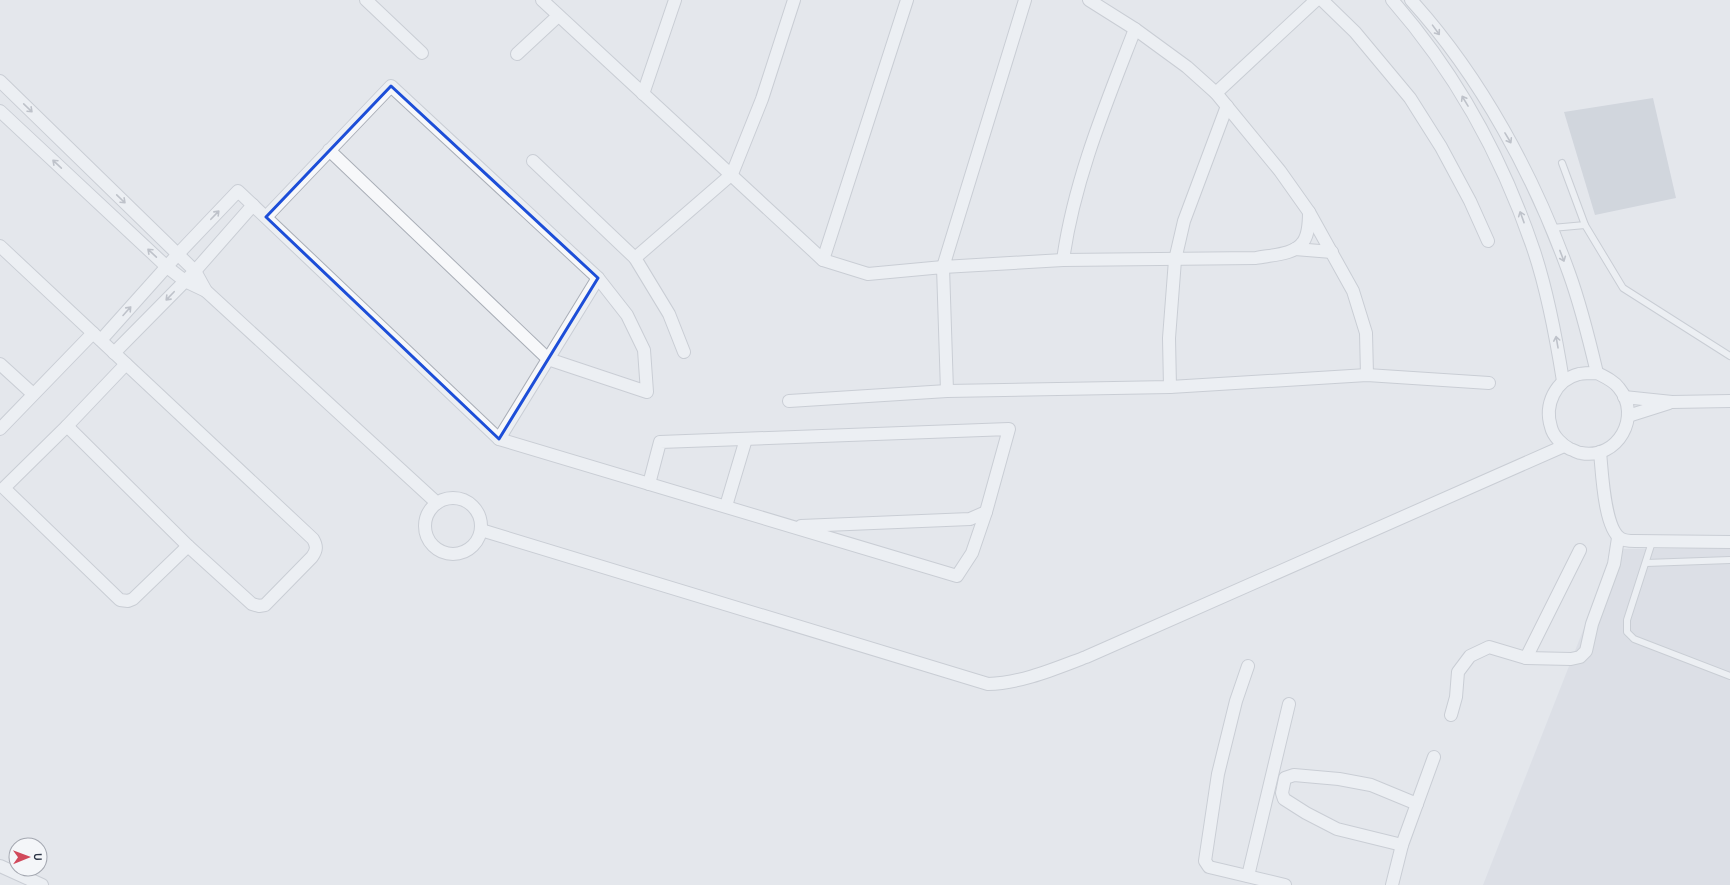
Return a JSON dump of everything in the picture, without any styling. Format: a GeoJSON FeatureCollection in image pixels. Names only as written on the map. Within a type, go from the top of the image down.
{"type":"FeatureCollection","features":[{"type":"Feature","properties":{"kind":"street"},"geometry":{"type":"LineString","coordinates":[[366,0],[422,53]]}},
{"type":"Feature","properties":{"kind":"street"},"geometry":{"type":"LineString","coordinates":[[542,0],[732,174],[823,260],[868,274],[943,267],[1063,260],[1256,258],[1295,249],[1303,242],[1308,228],[1310,212]]}},
{"type":"Feature","properties":{"kind":"street"},"geometry":{"type":"LineString","coordinates":[[643,94],[675,0]]}},
{"type":"Feature","properties":{"kind":"street"},"geometry":{"type":"LineString","coordinates":[[635,258],[732,174],[762,99],[794,0]]}},
{"type":"Feature","properties":{"kind":"street"},"geometry":{"type":"LineString","coordinates":[[823,260],[907,0]]}},
{"type":"Feature","properties":{"kind":"street"},"geometry":{"type":"LineString","coordinates":[[947,390],[943,267],[1025,0]]}},
{"type":"Feature","properties":{"kind":"street"},"geometry":{"type":"LineString","coordinates":[[1089,0],[1134,29],[1187,67],[1216,93],[1267,154],[1310,212],[1353,291],[1366,333],[1367,375]]}},
{"type":"Feature","properties":{"kind":"street"},"geometry":{"type":"LineString","coordinates":[[1216,93],[1316,0]]}},
{"type":"Feature","properties":{"kind":"street"},"geometry":{"type":"LineString","coordinates":[[1322,0],[1355,32],[1410,98],[1441,147],[1470,201],[1488,240]]}},
{"type":"Feature","properties":{"kind":"street"},"geometry":{"type":"LineString","coordinates":[[1392,0],[1411,21],[1450,74],[1483,131],[1512,190],[1535,252],[1552,316],[1563,381]]}},
{"type":"Feature","properties":{"kind":"street"},"geometry":{"type":"LineString","coordinates":[[1411,0],[1426,16],[1474,83],[1517,153],[1552,228],[1576,296],[1597,373]]}},
{"type":"Feature","properties":{"kind":"street"},"geometry":{"type":"LineString","coordinates":[[517,54],[558,16]]}},
{"type":"Feature","properties":{"kind":"street"},"geometry":{"type":"LineString","coordinates":[[1063,260],[1066,233],[1093,138],[1134,29]]}},
{"type":"Feature","properties":{"kind":"street"},"geometry":{"type":"LineString","coordinates":[[0,81],[195,271],[206,291]]}},
{"type":"Feature","properties":{"kind":"street"},"geometry":{"type":"LineString","coordinates":[[266,217],[391,86],[598,278],[627,315],[644,350],[647,392],[548,359],[330,150]]}},
{"type":"Feature","properties":{"kind":"street"},"geometry":{"type":"LineString","coordinates":[[1170,387],[1169,338],[1175,260],[1184,221],[1227,106]]}},
{"type":"Feature","properties":{"kind":"street"},"geometry":{"type":"LineString","coordinates":[[0,111],[167,267],[185,281],[206,291],[437,503]]}},
{"type":"Feature","properties":{"kind":"street"},"geometry":{"type":"LineString","coordinates":[[533,161],[635,258],[669,314],[684,352]]}},
{"type":"Feature","properties":{"kind":"street"},"geometry":{"type":"LineString","coordinates":[[0,429],[33,394],[97,337],[167,267],[238,191],[499,438],[649,484],[957,576],[972,553],[986,512],[1009,429],[660,442],[649,484]]}},
{"type":"Feature","properties":{"kind":"street"},"geometry":{"type":"LineString","coordinates":[[114,353],[195,271],[253,205]]}},
{"type":"Feature","properties":{"kind":"street"},"geometry":{"type":"LineString","coordinates":[[0,246],[313,539],[316,548],[312,557],[264,605],[259,606],[252,604],[188,546],[67,426]]}},
{"type":"Feature","properties":{"kind":"street"},"geometry":{"type":"LineString","coordinates":[[1295,249],[1332,252]]}},
{"type":"Feature","properties":{"kind":"street"},"geometry":{"type":"LineString","coordinates":[[499,438],[598,278]]}},
{"type":"Feature","properties":{"kind":"street"},"geometry":{"type":"LineString","coordinates":[[0,364],[33,394]]}},
{"type":"Feature","properties":{"kind":"street"},"geometry":{"type":"LineString","coordinates":[[126,364],[67,426],[2,486],[120,600],[128,601],[133,599],[188,546]]}},
{"type":"Feature","properties":{"kind":"street"},"geometry":{"type":"LineString","coordinates":[[1597,373],[1607,378],[1619,388],[1627,401],[1628,416],[1626,428],[1620,439],[1611,447],[1600,452],[1581,453],[1564,446],[1552,432],[1548,418],[1549,404],[1555,391],[1563,381],[1578,374],[1597,373]]}},
{"type":"Feature","properties":{"kind":"street"},"geometry":{"type":"LineString","coordinates":[[789,401],[947,390],[1170,387],[1367,375],[1489,383]]}},
{"type":"Feature","properties":{"kind":"street"},"geometry":{"type":"LineString","coordinates":[[1624,397],[1672,402],[1730,401]]}},
{"type":"Feature","properties":{"kind":"street"},"geometry":{"type":"LineString","coordinates":[[1628,416],[1672,402]]}},
{"type":"Feature","properties":{"kind":"street"},"geometry":{"type":"LineString","coordinates":[[726,506],[746,439]]}},
{"type":"Feature","properties":{"kind":"street"},"geometry":{"type":"LineString","coordinates":[[481,530],[988,684],[1007,683],[1027,678],[1086,657],[1564,446]]}},
{"type":"Feature","properties":{"kind":"street"},"geometry":{"type":"LineString","coordinates":[[1451,715],[1456,697],[1458,672],[1470,656],[1489,647],[1526,658],[1570,659],[1580,657],[1586,651],[1592,624],[1614,564],[1618,538],[1608,520],[1600,452]]}},
{"type":"Feature","properties":{"kind":"street"},"geometry":{"type":"LineString","coordinates":[[455,498],[468,502],[478,512],[481,521],[481,530],[479,538],[469,550],[454,555],[438,551],[428,539],[425,527],[427,515],[437,503],[446,499],[455,498]]}},
{"type":"Feature","properties":{"kind":"street"},"geometry":{"type":"LineString","coordinates":[[791,526],[970,519],[986,512]]}},
{"type":"Feature","properties":{"kind":"street"},"geometry":{"type":"LineString","coordinates":[[1618,538],[1629,541],[1652,542],[1730,542]]}},
{"type":"Feature","properties":{"kind":"street"},"geometry":{"type":"LineString","coordinates":[[1526,658],[1580,550]]}},
{"type":"Feature","properties":{"kind":"street"},"geometry":{"type":"LineString","coordinates":[[1248,666],[1233,712],[1218,774],[1205,861],[1209,867],[1285,885]]}},
{"type":"Feature","properties":{"kind":"street"},"geometry":{"type":"LineString","coordinates":[[1248,876],[1289,704]]}},
{"type":"Feature","properties":{"kind":"street"},"geometry":{"type":"LineString","coordinates":[[1392,885],[1402,845],[1434,757]]}},
{"type":"Feature","properties":{"kind":"street"},"geometry":{"type":"LineString","coordinates":[[1402,845],[1337,829],[1306,813],[1284,799],[1282,793],[1285,778],[1294,775],[1339,779],[1371,786],[1417,804]]}},
{"type":"Feature","properties":{"kind":"street"},"geometry":{"type":"LineString","coordinates":[[0,866],[42,885]]}},
{"type":"Feature","properties":{"kind":"lane"},"geometry":{"type":"LineString","coordinates":[[1562,163],[1585,225],[1623,288],[1730,356]]}},
{"type":"Feature","properties":{"kind":"lane"},"geometry":{"type":"LineString","coordinates":[[1552,228],[1585,225]]}},
{"type":"Feature","properties":{"kind":"lane"},"geometry":{"type":"LineString","coordinates":[[1652,542],[1627,620],[1627,632],[1634,638],[1730,676]]}},
{"type":"Feature","properties":{"kind":"lane"},"geometry":{"type":"LineString","coordinates":[[1646,563],[1730,560]]}},
{"type":"Feature","properties":{"kind":"highlighted area"},"geometry":{"type":"Polygon","coordinates":[[[391,86],[598,278],[499,439],[266,217],[391,86]]]}},
{"type":"Feature","properties":{"kind":"shaded area"},"geometry":{"type":"Polygon","coordinates":[[[1730,548],[1730,885],[1483,885],[1615,549],[1730,548]]]}},
{"type":"Feature","properties":{"kind":"building"},"geometry":{"type":"Polygon","coordinates":[[[1653,98],[1676,198],[1595,215],[1564,112],[1653,98]]]}}]}
